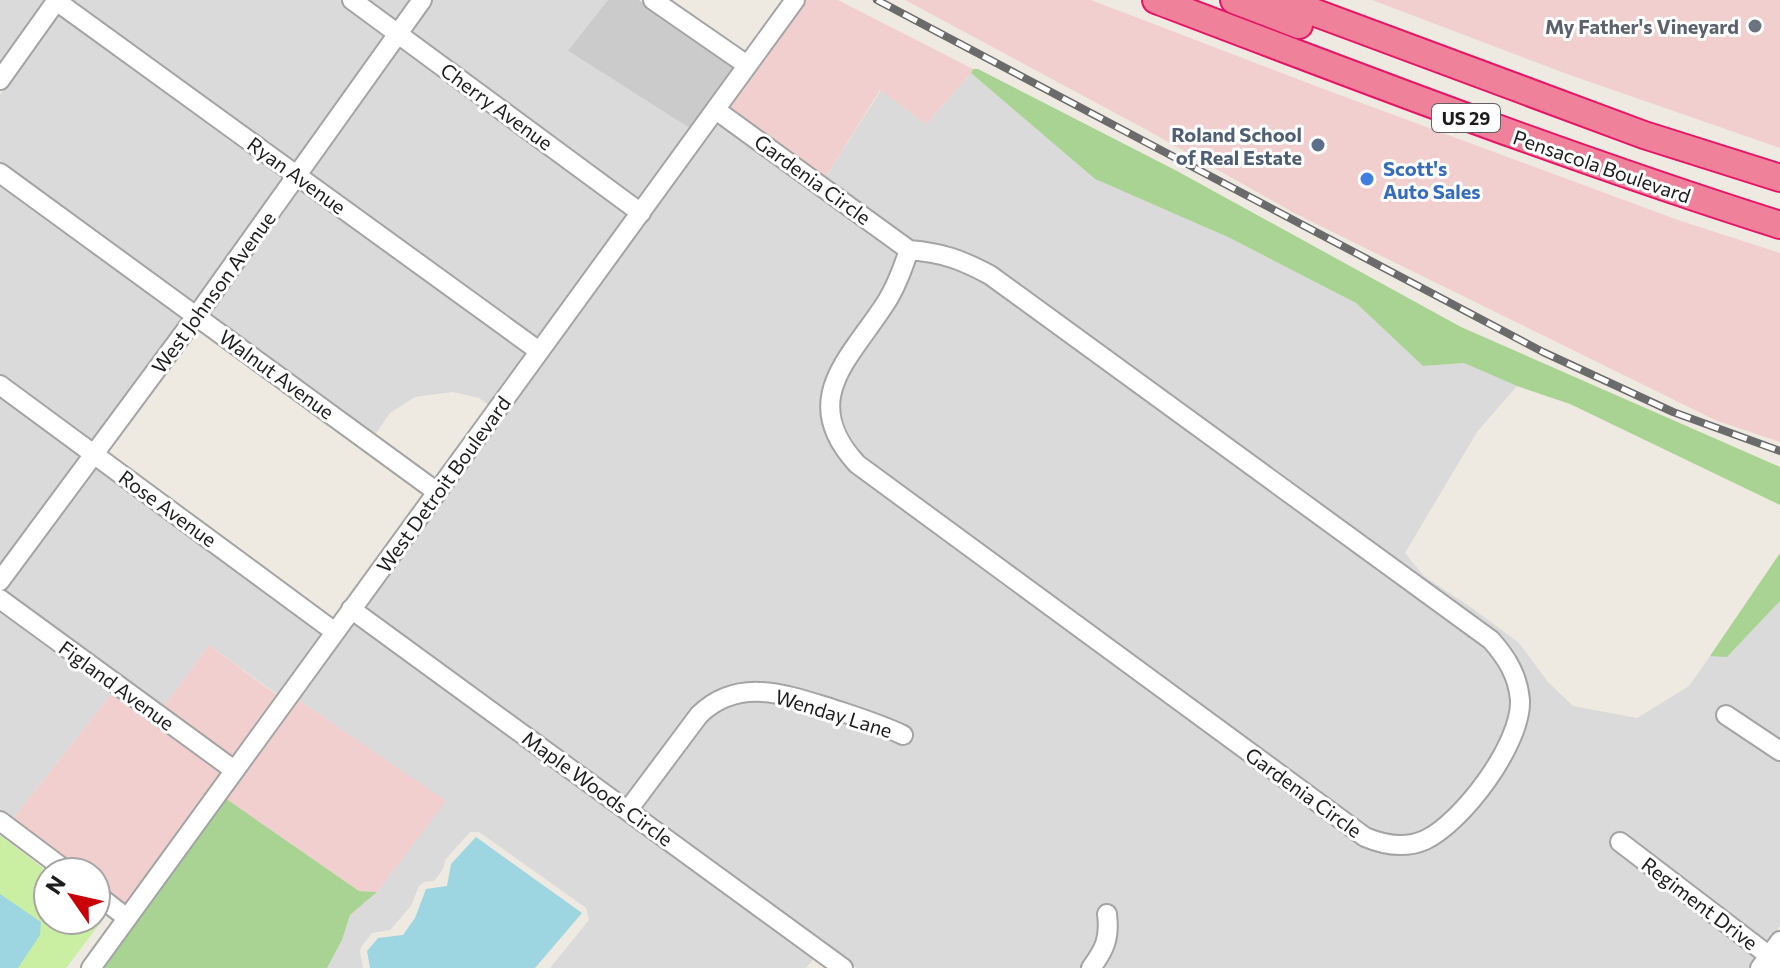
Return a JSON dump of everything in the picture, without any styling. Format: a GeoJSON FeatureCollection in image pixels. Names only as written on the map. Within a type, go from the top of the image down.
{"type":"FeatureCollection","features":[{"type":"Feature","properties":{"kind":"highway","name":"Pensacola Boulevard"},"geometry":{"type":"LineString","coordinates":[[1156,0],[1495,128],[1780,225]]}},
{"type":"Feature","properties":{"kind":"highway"},"geometry":{"type":"LineString","coordinates":[[1234,0],[1349,45],[1379,38]]}},
{"type":"Feature","properties":{"kind":"highway","name":"US 29"},"geometry":{"type":"LineString","coordinates":[[1282,0],[1644,135],[1780,178]]}},
{"type":"Feature","properties":{"kind":"street"},"geometry":{"type":"LineString","coordinates":[[0,80],[56,0]]}},
{"type":"Feature","properties":{"kind":"street","name":"Ryan Avenue"},"geometry":{"type":"LineString","coordinates":[[56,0],[539,351]]}},
{"type":"Feature","properties":{"kind":"street","name":"Cherry Avenue"},"geometry":{"type":"LineString","coordinates":[[352,0],[641,213]]}},
{"type":"Feature","properties":{"kind":"street","name":"West Johnson Avenue"},"geometry":{"type":"LineString","coordinates":[[0,581],[197,315],[422,0]]}},
{"type":"Feature","properties":{"kind":"street"},"geometry":{"type":"LineString","coordinates":[[653,0],[747,65]]}},
{"type":"Feature","properties":{"kind":"street","name":"West Detroit Boulevard"},"geometry":{"type":"LineString","coordinates":[[91,968],[795,0]]}},
{"type":"Feature","properties":{"kind":"street","name":"Gardenia Circle"},"geometry":{"type":"LineString","coordinates":[[716,110],[909,250],[939,253],[990,275],[1491,640],[1505,655],[1515,678],[1520,703],[1518,719],[1511,740],[1496,766],[1461,811],[1425,840],[1395,846],[1365,837],[857,464],[844,451],[835,435],[830,405],[832,387],[839,371],[892,294],[909,250]]}},
{"type":"Feature","properties":{"kind":"street","name":"Walnut Avenue"},"geometry":{"type":"LineString","coordinates":[[0,173],[437,492]]}},
{"type":"Feature","properties":{"kind":"street","name":"Rose Avenue"},"geometry":{"type":"LineString","coordinates":[[0,385],[335,632]]}},
{"type":"Feature","properties":{"kind":"street","name":"Figland Avenue"},"geometry":{"type":"LineString","coordinates":[[0,599],[234,770]]}},
{"type":"Feature","properties":{"kind":"street","name":"Maple Woods Circle"},"geometry":{"type":"LineString","coordinates":[[351,609],[628,810],[822,962],[843,968]]}},
{"type":"Feature","properties":{"kind":"street","name":"Wenday Lane"},"geometry":{"type":"LineString","coordinates":[[628,810],[699,715],[725,696],[741,692],[788,695],[882,725],[903,735]]}},
{"type":"Feature","properties":{"kind":"street"},"geometry":{"type":"LineString","coordinates":[[1726,715],[1780,751]]}},
{"type":"Feature","properties":{"kind":"street"},"geometry":{"type":"LineString","coordinates":[[0,821],[47,856]]}},
{"type":"Feature","properties":{"kind":"street","name":"Regiment Drive"},"geometry":{"type":"LineString","coordinates":[[1620,842],[1772,957]]}},
{"type":"Feature","properties":{"kind":"street"},"geometry":{"type":"LineString","coordinates":[[112,906],[127,918]]}},
{"type":"Feature","properties":{"kind":"street"},"geometry":{"type":"LineString","coordinates":[[1091,968],[1106,944],[1109,929],[1107,914]]}},
{"type":"Feature","properties":{"kind":"shaded area"},"geometry":{"type":"Polygon","coordinates":[[[0,0],[45,2],[0,65],[0,0]]]}},
{"type":"Feature","properties":{"kind":"shaded area"},"geometry":{"type":"Polygon","coordinates":[[[68,0],[340,0],[387,35],[295,164],[68,0]]]}},
{"type":"Feature","properties":{"kind":"shaded area"},"geometry":{"type":"Polygon","coordinates":[[[365,0],[412,0],[396,22],[365,0]]]}},
{"type":"Feature","properties":{"kind":"shaded area"},"geometry":{"type":"Polygon","coordinates":[[[433,0],[608,0],[569,52],[691,129],[638,201],[410,33],[433,0]]]}},
{"type":"Feature","properties":{"kind":"shaded area"},"geometry":{"type":"Polygon","coordinates":[[[608,0],[639,0],[736,67],[691,129],[568,51],[608,0]]]}},
{"type":"Feature","properties":{"kind":"shaded area"},"geometry":{"type":"Polygon","coordinates":[[[806,0],[838,0],[973,69],[926,124],[880,90],[825,178],[728,109],[806,0]]]}},
{"type":"Feature","properties":{"kind":"shaded area"},"geometry":{"type":"Polygon","coordinates":[[[905,0],[1091,0],[1678,220],[1780,253],[1780,442],[1717,421],[1296,214],[905,0]]]}},
{"type":"Feature","properties":{"kind":"shaded area"},"geometry":{"type":"Polygon","coordinates":[[[1372,0],[1780,0],[1780,148],[1567,74],[1372,0]]]}},
{"type":"Feature","properties":{"kind":"shaded area"},"geometry":{"type":"Polygon","coordinates":[[[59,13],[286,176],[194,303],[0,163],[0,95],[59,13]]]}},
{"type":"Feature","properties":{"kind":"shaded area"},"geometry":{"type":"Polygon","coordinates":[[[401,45],[629,214],[537,340],[309,174],[401,45]]]}},
{"type":"Feature","properties":{"kind":"shaded area"},"geometry":{"type":"Polygon","coordinates":[[[971,73],[1095,179],[1230,238],[1356,303],[1423,366],[1464,363],[1517,386],[1477,432],[1405,553],[1424,576],[1519,643],[1548,682],[1573,706],[1637,718],[1689,686],[1710,656],[1728,656],[1780,601],[1780,742],[1723,704],[1714,716],[1780,760],[1780,926],[1767,944],[1618,831],[1609,842],[1758,956],[1748,968],[1102,968],[1114,948],[1117,929],[1114,907],[1098,906],[1098,941],[1080,968],[856,968],[640,809],[706,720],[716,711],[743,700],[787,703],[879,733],[907,746],[913,732],[883,718],[764,684],[720,689],[705,697],[693,709],[626,799],[363,608],[719,121],[899,252],[884,289],[831,365],[824,385],[821,405],[827,436],[837,454],[851,469],[1397,854],[1503,771],[1527,721],[1528,703],[1520,668],[963,253],[938,245],[912,242],[825,178],[881,90],[926,124],[971,73]]]}},
{"type":"Feature","properties":{"kind":"shaded area"},"geometry":{"type":"Polygon","coordinates":[[[0,182],[185,316],[92,443],[0,376],[0,182]]]}},
{"type":"Feature","properties":{"kind":"shaded area"},"geometry":{"type":"Polygon","coordinates":[[[300,186],[528,352],[489,405],[479,398],[453,392],[415,397],[390,413],[374,436],[208,314],[300,186]]]}},
{"type":"Feature","properties":{"kind":"shaded area"},"geometry":{"type":"Polygon","coordinates":[[[916,258],[938,261],[986,282],[1477,639],[1498,659],[1510,687],[1510,716],[1503,736],[1488,761],[1454,805],[1420,833],[1394,838],[1368,830],[862,459],[843,433],[838,407],[840,390],[846,375],[899,299],[916,258]]]}},
{"type":"Feature","properties":{"kind":"shaded area"},"geometry":{"type":"Polygon","coordinates":[[[0,395],[83,455],[0,566],[0,395]]]}},
{"type":"Feature","properties":{"kind":"shaded area"},"geometry":{"type":"Polygon","coordinates":[[[97,466],[324,633],[278,695],[209,645],[162,709],[3,592],[97,466]]]}},
{"type":"Feature","properties":{"kind":"shaded area"},"geometry":{"type":"Polygon","coordinates":[[[0,609],[113,692],[12,820],[0,811],[0,609]]]}},
{"type":"Feature","properties":{"kind":"shaded area"},"geometry":{"type":"Polygon","coordinates":[[[354,621],[815,957],[806,968],[550,968],[589,920],[586,908],[479,832],[470,832],[446,859],[434,881],[419,886],[411,906],[390,930],[372,933],[361,947],[363,968],[327,968],[342,940],[350,915],[377,892],[445,801],[297,699],[354,621]]]}},
{"type":"Feature","properties":{"kind":"shaded area"},"geometry":{"type":"Polygon","coordinates":[[[209,645],[278,696],[231,759],[162,709],[209,645]]]}},
{"type":"Feature","properties":{"kind":"shaded area"},"geometry":{"type":"Polygon","coordinates":[[[113,692],[222,771],[125,907],[112,897],[112,856],[59,856],[12,820],[113,692]]]}},
{"type":"Feature","properties":{"kind":"shaded area"},"geometry":{"type":"Polygon","coordinates":[[[297,699],[446,801],[377,892],[359,891],[225,798],[297,699]]]}},
{"type":"Feature","properties":{"kind":"green space"},"geometry":{"type":"Polygon","coordinates":[[[973,69],[1177,171],[1461,327],[1780,467],[1780,505],[1570,404],[1464,363],[1423,366],[1356,303],[1230,238],[1095,179],[971,73],[973,69]]]}},
{"type":"Feature","properties":{"kind":"green space"},"geometry":{"type":"Polygon","coordinates":[[[1780,553],[1780,601],[1727,657],[1710,656],[1780,553]]]}},
{"type":"Feature","properties":{"kind":"green space"},"geometry":{"type":"Polygon","coordinates":[[[225,798],[359,891],[377,892],[350,915],[342,940],[327,968],[102,968],[225,798]]]}},
{"type":"Feature","properties":{"kind":"green space"},"geometry":{"type":"Polygon","coordinates":[[[0,835],[32,860],[32,936],[90,936],[66,968],[0,968],[0,835]]]}},
{"type":"Feature","properties":{"kind":"water"},"geometry":{"type":"Polygon","coordinates":[[[476,837],[582,913],[535,968],[370,968],[367,951],[378,938],[403,935],[415,918],[426,889],[447,886],[451,864],[476,837]]]}},
{"type":"Feature","properties":{"kind":"water"},"geometry":{"type":"Polygon","coordinates":[[[0,894],[32,916],[32,936],[39,936],[18,968],[0,968],[0,894]]]}},
{"type":"Feature","properties":{"kind":"railway"},"geometry":{"type":"LineString","coordinates":[[877,0],[1543,352],[1673,412],[1780,451]]}},
{"type":"Feature","properties":{"kind":"place","name":"My Father's Vineyard"},"geometry":{"type":"Point","coordinates":[1755,26]}},
{"type":"Feature","properties":{"kind":"place","name":"Roland School of Real Estate"},"geometry":{"type":"Point","coordinates":[1318,145]}},
{"type":"Feature","properties":{"kind":"place","name":"Scott's Auto Sales"},"geometry":{"type":"Point","coordinates":[1367,179]}}]}
